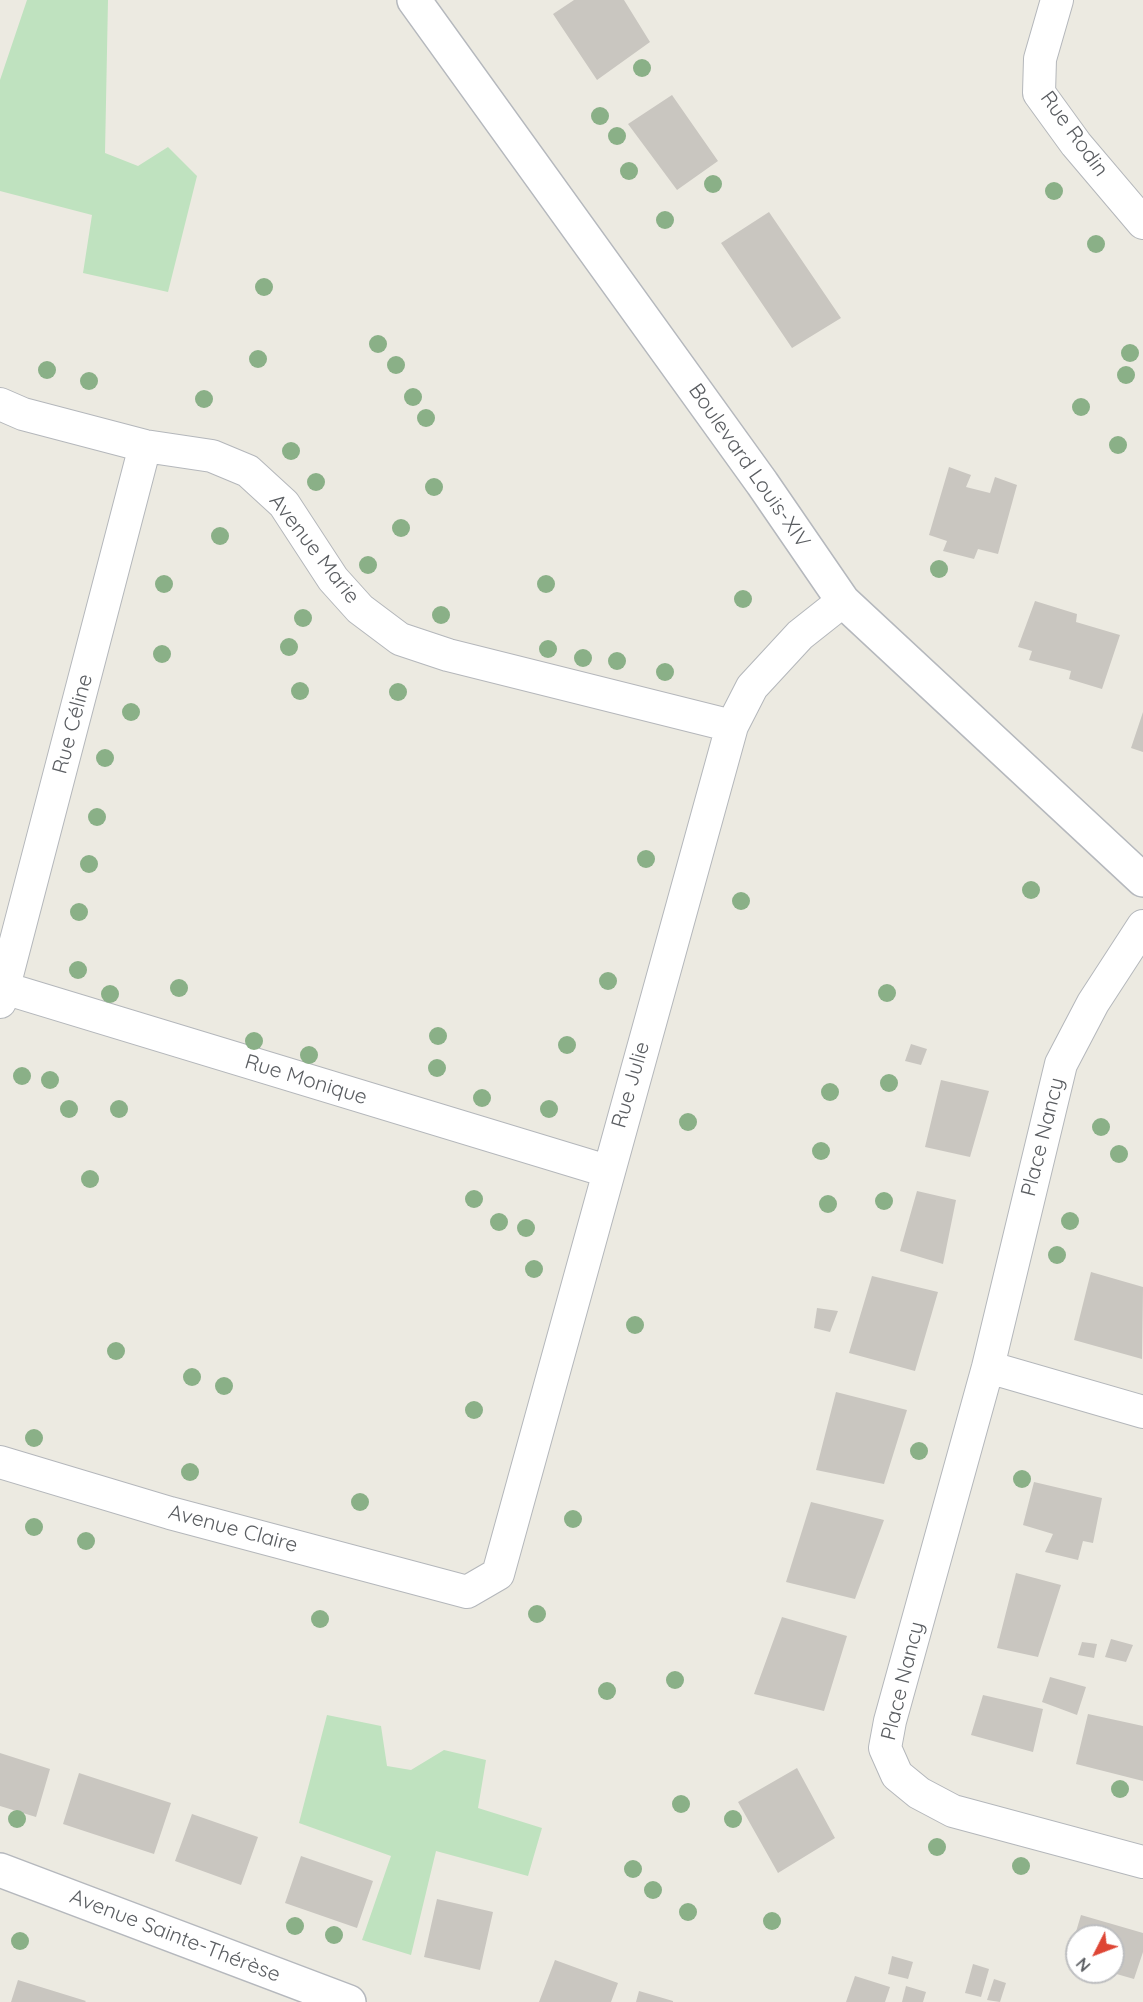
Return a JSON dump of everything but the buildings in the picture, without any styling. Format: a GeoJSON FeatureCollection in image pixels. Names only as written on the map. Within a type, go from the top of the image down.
{"type":"FeatureCollection","features":[{"type":"Feature","properties":{"kind":"main road","name":"Boulevard Louis-XIV"},"geometry":{"type":"LineString","coordinates":[[414,0],[762,483],[843,601],[1143,880]]}},
{"type":"Feature","properties":{"kind":"main road","name":"Avenue Sainte-Thérèse"},"geometry":{"type":"LineString","coordinates":[[0,1870],[349,2002]]}},
{"type":"Feature","properties":{"kind":"street","name":"Rue Rodin"},"geometry":{"type":"LineString","coordinates":[[1057,0],[1040,59],[1039,93],[1076,144],[1143,223]]}},
{"type":"Feature","properties":{"kind":"street","name":"Avenue Marie"},"geometry":{"type":"LineString","coordinates":[[0,404],[22,414],[145,446],[212,456],[248,471],[284,504],[333,579],[360,609],[400,639],[448,655],[732,726]]}},
{"type":"Feature","properties":{"kind":"street","name":"Rue Céline"},"geometry":{"type":"LineString","coordinates":[[2,995],[145,446]]}},
{"type":"Feature","properties":{"kind":"street","name":"Rue Julie"},"geometry":{"type":"LineString","coordinates":[[466,1592],[498,1574],[607,1171],[732,726],[752,687],[800,635],[843,601]]}},
{"type":"Feature","properties":{"kind":"street","name":"Place Nancy"},"geometry":{"type":"LineString","coordinates":[[1143,926],[1093,1004],[1061,1064],[988,1366],[890,1721],[885,1749],[897,1774],[919,1793],[953,1810],[1143,1862]]}},
{"type":"Feature","properties":{"kind":"street","name":"Rue Monique"},"geometry":{"type":"LineString","coordinates":[[2,995],[607,1171]]}},
{"type":"Feature","properties":{"kind":"street"},"geometry":{"type":"LineString","coordinates":[[988,1366],[1143,1412]]}},
{"type":"Feature","properties":{"kind":"street","name":"Avenue Claire"},"geometry":{"type":"LineString","coordinates":[[0,1462],[170,1513],[466,1592]]}},
{"type":"Feature","properties":{"kind":"green space"},"geometry":{"type":"Polygon","coordinates":[[[27,0],[108,0],[105,153],[138,166],[168,147],[197,176],[168,292],[83,273],[92,215],[0,191],[0,80],[27,0]]]}},
{"type":"Feature","properties":{"kind":"green space"},"geometry":{"type":"Polygon","coordinates":[[[327,1715],[381,1726],[387,1766],[411,1770],[444,1750],[486,1760],[478,1808],[542,1828],[528,1876],[436,1851],[411,1955],[362,1940],[391,1856],[299,1823],[327,1715]]]}}]}
